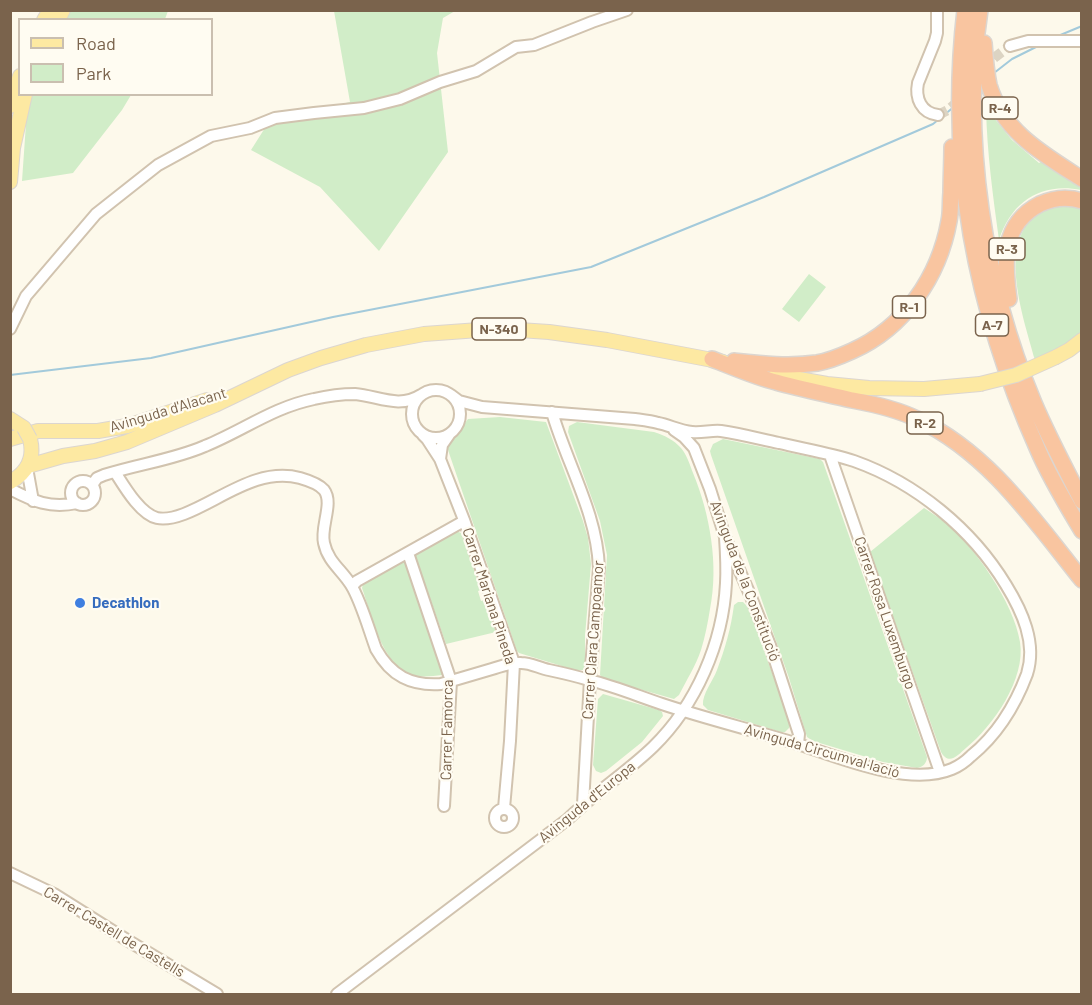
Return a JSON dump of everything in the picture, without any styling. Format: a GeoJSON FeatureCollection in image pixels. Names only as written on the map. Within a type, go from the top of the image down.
{"type":"FeatureCollection","features":[{"type":"Feature","properties":{"kind":"highway","name":"A-7"},"geometry":{"type":"LineString","coordinates":[[965,10],[958,103],[966,212],[975,257],[1001,357],[1039,451],[1082,531]]}},
{"type":"Feature","properties":{"kind":"highway","name":"A-7"},"geometry":{"type":"LineString","coordinates":[[980,10],[973,98],[974,152],[983,225],[1004,316],[1033,401],[1082,501]]}},
{"type":"Feature","properties":{"kind":"highway","name":"R-4"},"geometry":{"type":"LineString","coordinates":[[987,10],[984,42],[987,73],[990,87],[1005,118],[1034,148],[1082,179]]}},
{"type":"Feature","properties":{"kind":"highway","name":"R-1"},"geometry":{"type":"LineString","coordinates":[[712,359],[780,366],[818,363],[865,345],[884,333],[900,318],[915,301],[929,279],[945,239],[950,218],[953,127],[958,103]]}},
{"type":"Feature","properties":{"kind":"highway","name":"R-3"},"geometry":{"type":"LineString","coordinates":[[1015,350],[1016,331],[1005,274],[1010,236],[1015,225],[1024,215],[1049,200],[1074,198],[1082,201]]}},
{"type":"Feature","properties":{"kind":"highway","name":"R-2"},"geometry":{"type":"LineString","coordinates":[[712,359],[773,382],[882,406],[916,418],[946,434],[970,452],[999,480],[1082,580]]}},
{"type":"Feature","properties":{"kind":"main road"},"geometry":{"type":"LineString","coordinates":[[10,106],[18,82]]}},
{"type":"Feature","properties":{"kind":"main road"},"geometry":{"type":"LineString","coordinates":[[10,182],[13,148],[25,96]]}},
{"type":"Feature","properties":{"kind":"main road","name":"N-340"},"geometry":{"type":"LineString","coordinates":[[10,482],[18,478],[28,467],[63,456],[95,451],[127,442],[215,405],[288,370],[329,356],[424,334],[504,329],[549,332],[712,359],[784,377],[869,388],[924,389],[980,384],[1016,375],[1056,357],[1082,340]]}},
{"type":"Feature","properties":{"kind":"main road","name":"Avinguda d'Alacant"},"geometry":{"type":"LineString","coordinates":[[10,439],[38,431],[98,431],[127,426],[199,403],[288,370]]}},
{"type":"Feature","properties":{"kind":"main road","name":"N-340"},"geometry":{"type":"LineString","coordinates":[[11,419],[28,437],[53,453],[63,456]]}},
{"type":"Feature","properties":{"kind":"main road"},"geometry":{"type":"LineString","coordinates":[[28,437],[31,459],[28,467]]}},
{"type":"Feature","properties":{"kind":"street"},"geometry":{"type":"LineString","coordinates":[[10,329],[26,296],[96,214],[158,165],[212,136],[250,128],[275,118],[364,108],[400,99],[440,82],[476,71],[516,47],[534,45],[627,10]]}},
{"type":"Feature","properties":{"kind":"street"},"geometry":{"type":"LineString","coordinates":[[937,10],[937,33],[918,83],[917,96],[923,109],[938,115]]}},
{"type":"Feature","properties":{"kind":"street"},"geometry":{"type":"LineString","coordinates":[[1010,46],[1035,40],[1082,41]]}},
{"type":"Feature","properties":{"kind":"street"},"geometry":{"type":"LineString","coordinates":[[92,485],[97,478],[193,451],[273,412],[308,400],[347,394],[375,397],[393,402],[412,401],[431,390],[440,390],[451,395],[460,413],[454,428],[444,437],[433,438],[425,436],[417,429],[393,402]]}},
{"type":"Feature","properties":{"kind":"street"},"geometry":{"type":"LineString","coordinates":[[417,429],[411,414],[416,399],[421,395]]}},
{"type":"Feature","properties":{"kind":"street","name":"Avinguda Circumval·lació"},"geometry":{"type":"LineString","coordinates":[[115,472],[128,493],[148,514],[167,519],[193,510],[258,480],[283,476],[307,480],[322,488],[328,499],[323,542],[330,559],[352,586],[381,658],[396,674],[414,682],[441,684],[514,663],[531,664],[590,680],[822,753],[908,775],[940,772],[952,769],[964,762],[988,741],[1008,714],[1030,665],[1029,638],[1024,619],[999,573],[980,548],[957,525],[910,488],[883,473],[830,455],[719,431],[693,432],[643,420],[482,407],[459,401],[451,395]]}},
{"type":"Feature","properties":{"kind":"street"},"geometry":{"type":"LineString","coordinates":[[440,459],[442,445],[454,428],[463,417],[482,407]]}},
{"type":"Feature","properties":{"kind":"street","name":"Carrer Clara Campoamor"},"geometry":{"type":"LineString","coordinates":[[552,412],[591,520],[597,544],[599,568],[583,804]]}},
{"type":"Feature","properties":{"kind":"street","name":"Avinguda de la Constitució"},"geometry":{"type":"LineString","coordinates":[[672,428],[694,448],[725,537],[770,645],[800,734],[798,744]]}},
{"type":"Feature","properties":{"kind":"street","name":"Carrer Mariana Pineda"},"geometry":{"type":"LineString","coordinates":[[417,429],[427,439],[440,459],[514,663],[504,808]]}},
{"type":"Feature","properties":{"kind":"street","name":"Carrer Rosa Luxemburgo"},"geometry":{"type":"LineString","coordinates":[[830,455],[940,772]]}},
{"type":"Feature","properties":{"kind":"street"},"geometry":{"type":"LineString","coordinates":[[28,467],[33,501]]}},
{"type":"Feature","properties":{"kind":"street"},"geometry":{"type":"LineString","coordinates":[[10,489],[33,501],[48,504],[57,499],[74,498],[84,505],[93,500],[95,492],[92,485],[84,482],[77,483],[72,489],[74,498]]}},
{"type":"Feature","properties":{"kind":"street"},"geometry":{"type":"LineString","coordinates":[[352,586],[357,581],[464,521]]}},
{"type":"Feature","properties":{"kind":"street","name":"Avinguda d'Europa"},"geometry":{"type":"LineString","coordinates":[[337,994],[559,826],[654,747],[678,720],[709,662],[717,639],[726,586],[725,537]]}},
{"type":"Feature","properties":{"kind":"street","name":"Carrer Famorca"},"geometry":{"type":"LineString","coordinates":[[408,553],[451,681],[444,806]]}},
{"type":"Feature","properties":{"kind":"street","name":"Carrer Castell de Castells"},"geometry":{"type":"LineString","coordinates":[[10,873],[54,894],[217,994]]}},
{"type":"Feature","properties":{"kind":"green space"},"geometry":{"type":"Polygon","coordinates":[[[63,11],[168,11],[165,18],[60,18],[63,11]]]}},
{"type":"Feature","properties":{"kind":"green space"},"geometry":{"type":"Polygon","coordinates":[[[334,11],[455,11],[443,18],[437,53],[448,152],[379,251],[320,187],[251,150],[270,120],[350,102],[334,11]]]}},
{"type":"Feature","properties":{"kind":"green space"},"geometry":{"type":"Polygon","coordinates":[[[28,96],[130,96],[73,173],[22,181],[28,96]]]}},
{"type":"Feature","properties":{"kind":"green space"},"geometry":{"type":"Polygon","coordinates":[[[986,108],[1012,140],[1039,163],[1044,160],[1081,186],[1081,190],[1053,189],[1030,198],[1011,215],[999,240],[989,158],[986,108]]]}},
{"type":"Feature","properties":{"kind":"green space"},"geometry":{"type":"Polygon","coordinates":[[[1061,206],[1082,209],[1081,333],[1066,345],[1035,360],[1018,295],[1017,248],[1024,229],[1038,214],[1061,206]]]}},
{"type":"Feature","properties":{"kind":"green space"},"geometry":{"type":"Polygon","coordinates":[[[809,274],[826,287],[799,322],[782,309],[809,274]]]}},
{"type":"Feature","properties":{"kind":"green space"},"geometry":{"type":"Polygon","coordinates":[[[500,417],[546,422],[583,521],[588,538],[591,564],[583,670],[575,670],[517,651],[449,453],[447,446],[468,419],[500,417]]]}},
{"type":"Feature","properties":{"kind":"green space"},"geometry":{"type":"Polygon","coordinates":[[[577,422],[654,432],[669,438],[685,454],[699,489],[711,540],[713,592],[701,650],[679,695],[674,699],[604,679],[600,675],[607,555],[600,521],[568,432],[569,426],[577,422]]]}},
{"type":"Feature","properties":{"kind":"green space"},"geometry":{"type":"Polygon","coordinates":[[[723,439],[820,459],[823,462],[927,757],[921,767],[883,762],[813,741],[807,737],[789,678],[711,455],[713,444],[723,439]]]}},
{"type":"Feature","properties":{"kind":"green space"},"geometry":{"type":"Polygon","coordinates":[[[924,508],[955,531],[991,576],[1010,610],[1020,642],[1021,656],[1018,671],[1013,686],[997,715],[976,739],[957,756],[950,759],[941,752],[870,552],[924,508]]]}},
{"type":"Feature","properties":{"kind":"green space"},"geometry":{"type":"Polygon","coordinates":[[[454,530],[461,533],[481,590],[478,591],[481,601],[484,600],[496,632],[446,644],[415,555],[454,530]]]}},
{"type":"Feature","properties":{"kind":"green space"},"geometry":{"type":"Polygon","coordinates":[[[401,561],[406,562],[444,672],[442,675],[421,676],[406,672],[388,654],[375,627],[362,588],[363,584],[401,561]]]}},
{"type":"Feature","properties":{"kind":"green space"},"geometry":{"type":"Polygon","coordinates":[[[743,602],[748,607],[790,722],[785,732],[708,710],[703,705],[704,696],[717,670],[725,646],[734,605],[743,602]]]}},
{"type":"Feature","properties":{"kind":"green space"},"geometry":{"type":"Polygon","coordinates":[[[603,694],[659,710],[663,716],[642,742],[601,773],[596,771],[593,765],[598,699],[603,694]]]}},
{"type":"Feature","properties":{"kind":"waterway"},"geometry":{"type":"LineString","coordinates":[[1058,36],[1082,26]]}},
{"type":"Feature","properties":{"kind":"waterway"},"geometry":{"type":"LineString","coordinates":[[994,73],[1012,59],[1040,45]]}},
{"type":"Feature","properties":{"kind":"waterway"},"geometry":{"type":"LineString","coordinates":[[10,375],[151,358],[333,317],[591,267],[764,197],[933,124],[955,106]]}},
{"type":"Feature","properties":{"kind":"tunnel"},"geometry":{"type":"LineString","coordinates":[[984,70],[994,58],[1010,46]]}},
{"type":"Feature","properties":{"kind":"tunnel"},"geometry":{"type":"LineString","coordinates":[[938,115],[963,97]]}},
{"type":"Feature","properties":{"kind":"place","name":"Decathlon"},"geometry":{"type":"Point","coordinates":[80,603]}}]}
